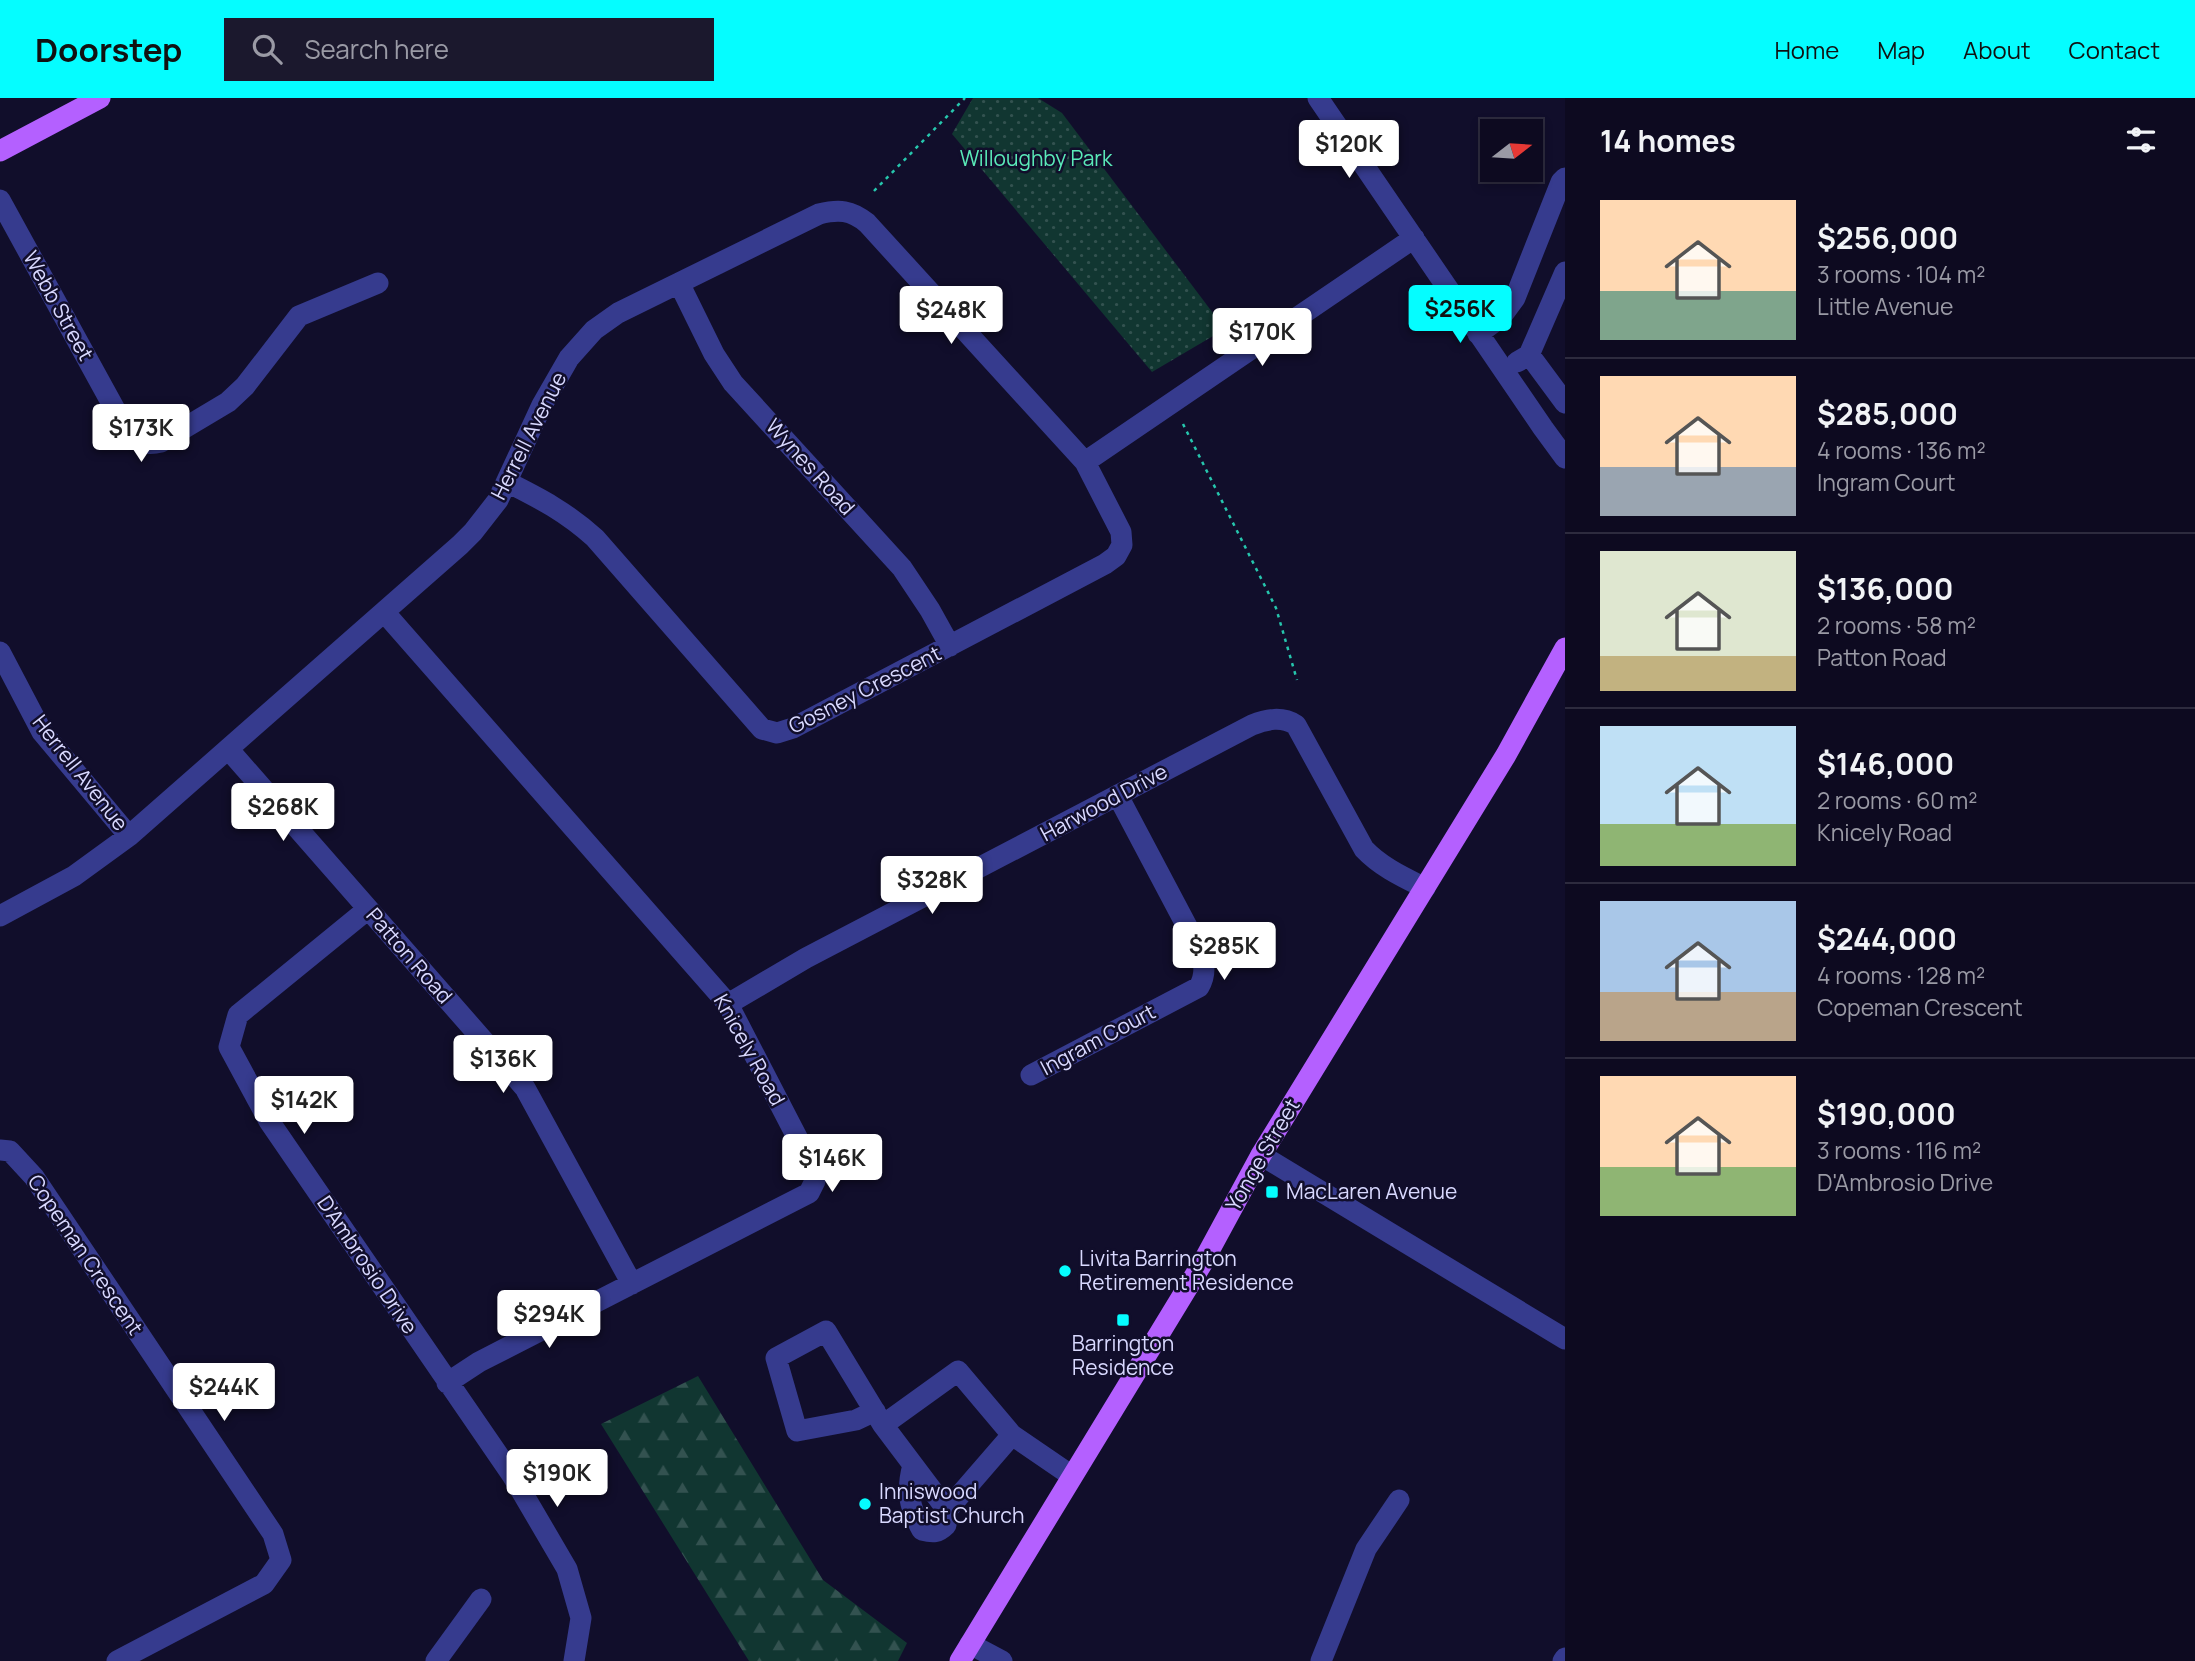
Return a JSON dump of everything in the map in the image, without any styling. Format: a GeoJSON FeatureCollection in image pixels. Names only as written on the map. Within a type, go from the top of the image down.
{"type":"FeatureCollection","features":[{"type":"Feature","properties":{"kind":"main road"},"geometry":{"type":"LineString","coordinates":[[0,151],[100,98]]}},
{"type":"Feature","properties":{"kind":"main road","name":"Yonge Street"},"geometry":{"type":"LineString","coordinates":[[965,1653],[1203,1262],[1261,1155],[1506,755],[1565,648]]}},
{"type":"Feature","properties":{"kind":"street"},"geometry":{"type":"LineString","coordinates":[[1318,98],[1565,458]]}},
{"type":"Feature","properties":{"kind":"street"},"geometry":{"type":"LineString","coordinates":[[1478,334],[1501,317],[1515,298],[1561,181],[1565,178]]}},
{"type":"Feature","properties":{"kind":"street","name":"Webb Street"},"geometry":{"type":"LineString","coordinates":[[0,200],[123,424],[135,439],[149,444],[160,442],[228,402],[245,386],[299,316],[378,284]]}},
{"type":"Feature","properties":{"kind":"street","name":"Herrell Avenue"},"geometry":{"type":"LineString","coordinates":[[0,652],[42,732],[129,836],[385,613],[473,532],[498,500],[557,375],[576,348],[594,330],[618,313],[819,214],[836,210],[858,215],[1085,462]]}},
{"type":"Feature","properties":{"kind":"street"},"geometry":{"type":"LineString","coordinates":[[1085,462],[1414,238]]}},
{"type":"Feature","properties":{"kind":"street"},"geometry":{"type":"LineString","coordinates":[[1503,371],[1528,355],[1565,272]]}},
{"type":"Feature","properties":{"kind":"street","name":"Wynes Road"},"geometry":{"type":"LineString","coordinates":[[679,283],[714,354],[733,383],[902,568],[950,646]]}},
{"type":"Feature","properties":{"kind":"street"},"geometry":{"type":"LineString","coordinates":[[1528,355],[1565,403]]}},
{"type":"Feature","properties":{"kind":"street","name":"Gosney Crescent"},"geometry":{"type":"LineString","coordinates":[[507,482],[557,508],[595,538],[762,729],[776,733],[793,729],[1116,556],[1122,545],[1121,532],[1085,462]]}},
{"type":"Feature","properties":{"kind":"street","name":"Knicely Road"},"geometry":{"type":"LineString","coordinates":[[385,613],[728,1004],[813,1168],[815,1181],[809,1194],[480,1362],[447,1383]]}},
{"type":"Feature","properties":{"kind":"street","name":"Harwood Drive"},"geometry":{"type":"LineString","coordinates":[[728,1004],[806,958],[1252,725],[1276,719],[1291,721],[1296,725],[1364,849],[1388,869],[1425,888]]}},
{"type":"Feature","properties":{"kind":"street","name":"Patton Road"},"geometry":{"type":"LineString","coordinates":[[229,750],[525,1088],[632,1284]]}},
{"type":"Feature","properties":{"kind":"street","name":"Ingram Court"},"geometry":{"type":"LineString","coordinates":[[1031,1075],[1199,987],[1204,976],[1200,951],[1118,796]]}},
{"type":"Feature","properties":{"kind":"street"},"geometry":{"type":"LineString","coordinates":[[0,916],[74,876],[129,836]]}},
{"type":"Feature","properties":{"kind":"street","name":"D'Ambrosio Drive"},"geometry":{"type":"LineString","coordinates":[[368,909],[238,1015],[229,1047],[269,1121],[512,1475],[568,1569],[581,1619],[574,1661]]}},
{"type":"Feature","properties":{"kind":"street","name":"Copeman Crescent"},"geometry":{"type":"LineString","coordinates":[[0,1150],[10,1151],[34,1177],[273,1534],[281,1560],[264,1584],[117,1661]]}},
{"type":"Feature","properties":{"kind":"street"},"geometry":{"type":"LineString","coordinates":[[1261,1155],[1565,1339]]}},
{"type":"Feature","properties":{"kind":"street"},"geometry":{"type":"LineString","coordinates":[[947,1510],[879,1418],[826,1331],[776,1358],[797,1431],[879,1418],[958,1371],[1012,1435],[1072,1476]]}},
{"type":"Feature","properties":{"kind":"street"},"geometry":{"type":"LineString","coordinates":[[913,1465],[907,1485],[913,1515],[922,1530],[933,1533],[946,1525],[947,1510],[1012,1435]]}},
{"type":"Feature","properties":{"kind":"street"},"geometry":{"type":"LineString","coordinates":[[1321,1661],[1366,1549],[1399,1500]]}},
{"type":"Feature","properties":{"kind":"street"},"geometry":{"type":"LineString","coordinates":[[436,1661],[481,1599]]}},
{"type":"Feature","properties":{"kind":"street"},"geometry":{"type":"LineString","coordinates":[[965,1653],[1002,1661]]}},
{"type":"Feature","properties":{"kind":"path"},"geometry":{"type":"LineString","coordinates":[[874,191],[965,98]]}},
{"type":"Feature","properties":{"kind":"path"},"geometry":{"type":"LineString","coordinates":[[1183,424],[1276,608],[1297,680]]}},
{"type":"Feature","properties":{"kind":"green space","name":"Willoughby Park"},"geometry":{"type":"Polygon","coordinates":[[[973,98],[1038,98],[1062,113],[1225,329],[1152,372],[952,134],[973,98]]]}},
{"type":"Feature","properties":{"kind":"green space"},"geometry":{"type":"Polygon","coordinates":[[[698,1376],[823,1580],[907,1643],[898,1661],[749,1661],[601,1424],[698,1376]]]}},
{"type":"Feature","properties":{"kind":"place","name":"MacLaren Avenue"},"geometry":{"type":"Point","coordinates":[1272,1192]}},
{"type":"Feature","properties":{"kind":"place","name":"Livita Barrington Retirement Residence"},"geometry":{"type":"Point","coordinates":[1065,1271]}},
{"type":"Feature","properties":{"kind":"place","name":"Barrington Residence"},"geometry":{"type":"Point","coordinates":[1123,1320]}},
{"type":"Feature","properties":{"kind":"place","name":"Inniswood Baptist Church"},"geometry":{"type":"Point","coordinates":[865,1504]}}]}
